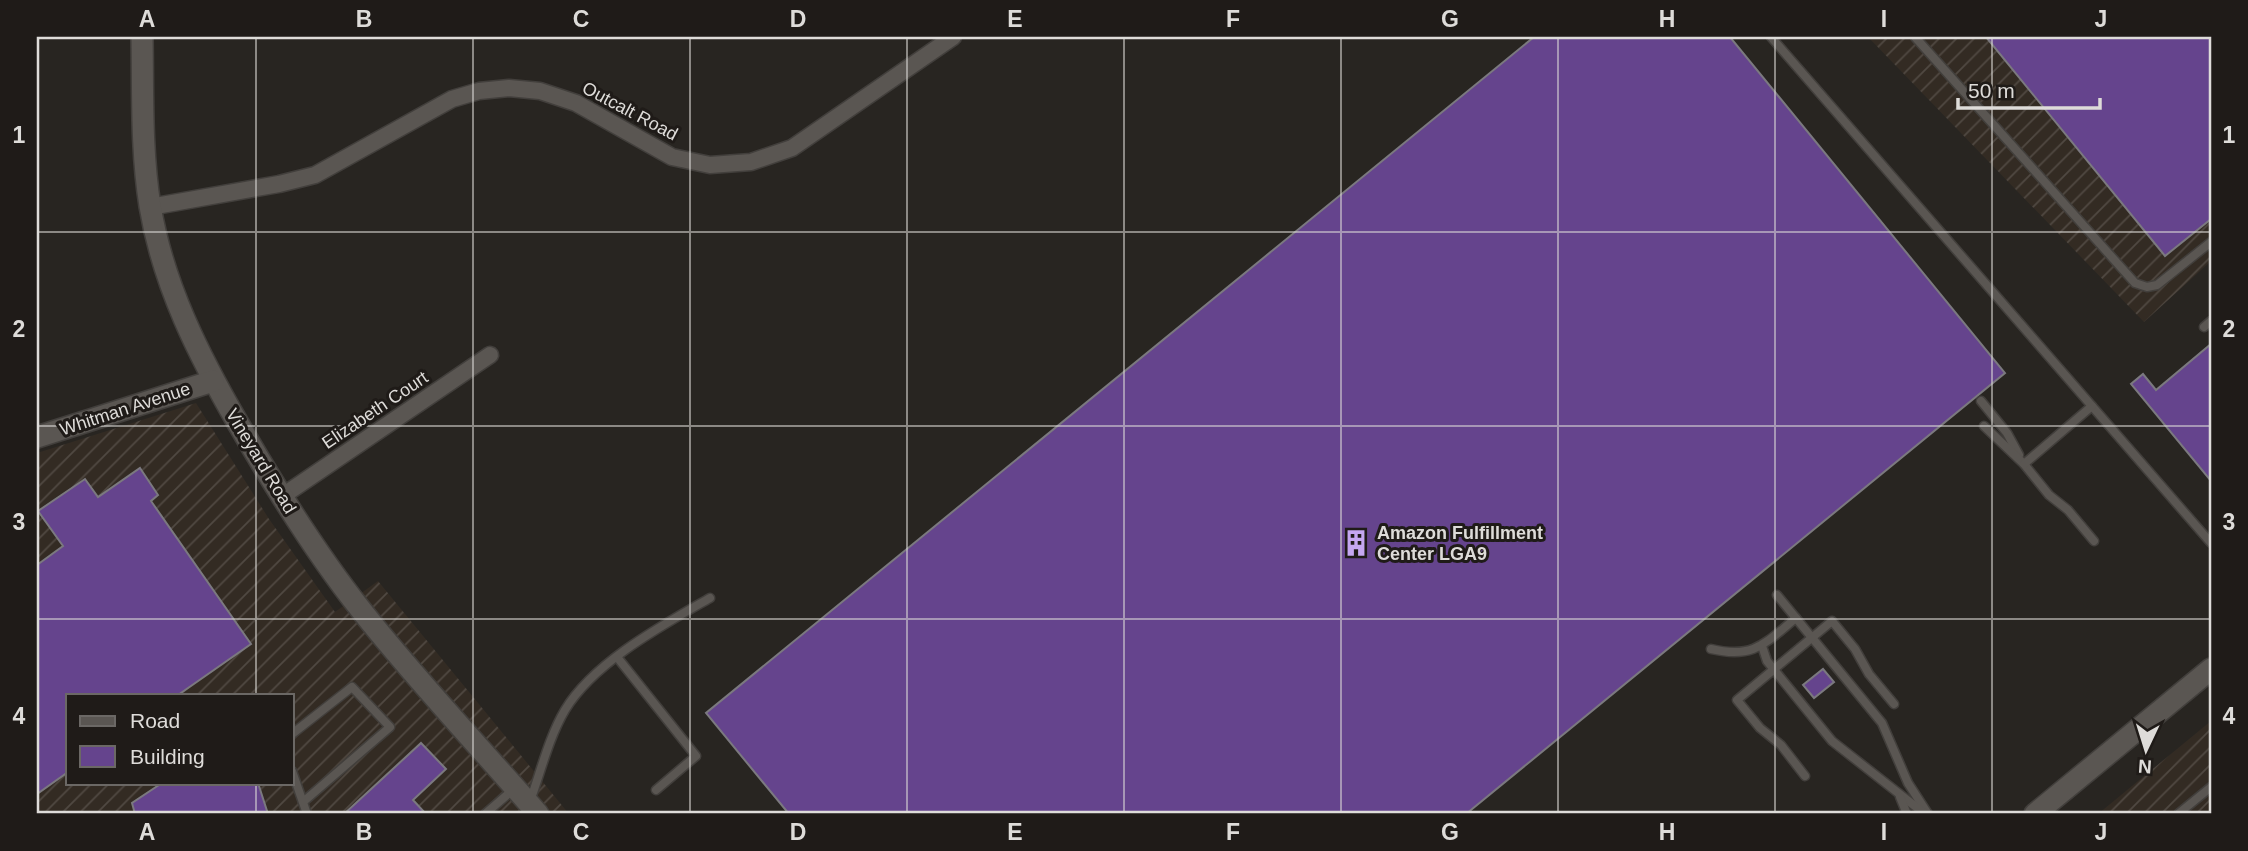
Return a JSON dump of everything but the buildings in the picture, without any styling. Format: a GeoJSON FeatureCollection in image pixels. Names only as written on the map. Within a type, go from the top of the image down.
{"type":"FeatureCollection","features":[{"type":"Feature","properties":{"kind":"street","name":"Vineyard Road"},"geometry":{"type":"LineString","coordinates":[[142,37],[143,149],[150,207],[166,274],[185,324],[213,381],[281,497],[361,610],[454,721],[527,802]]}},
{"type":"Feature","properties":{"kind":"street","name":"Outcalt Road"},"geometry":{"type":"LineString","coordinates":[[150,207],[315,175],[452,99],[479,91],[509,88],[540,91],[576,103],[672,157],[710,165],[751,162],[792,148],[953,37]]}},
{"type":"Feature","properties":{"kind":"street","name":"Elizabeth Court"},"geometry":{"type":"LineString","coordinates":[[281,497],[490,355]]}},
{"type":"Feature","properties":{"kind":"street","name":"Whitman Avenue"},"geometry":{"type":"LineString","coordinates":[[37,437],[213,381]]}},
{"type":"Feature","properties":{"kind":"street"},"geometry":{"type":"LineString","coordinates":[[2035,814],[2211,669]]}},
{"type":"Feature","properties":{"kind":"lane"},"geometry":{"type":"LineString","coordinates":[[1771,37],[2211,543]]}},
{"type":"Feature","properties":{"kind":"lane"},"geometry":{"type":"LineString","coordinates":[[1915,37],[2136,282],[2147,287],[2157,285],[2211,242]]}},
{"type":"Feature","properties":{"kind":"lane"},"geometry":{"type":"LineString","coordinates":[[1981,401],[2007,433],[2024,464]]}},
{"type":"Feature","properties":{"kind":"lane"},"geometry":{"type":"LineString","coordinates":[[2024,464],[2092,406]]}},
{"type":"Feature","properties":{"kind":"lane"},"geometry":{"type":"LineString","coordinates":[[1984,426],[2024,464],[2049,495],[2068,510],[2094,541]]}},
{"type":"Feature","properties":{"kind":"lane"},"geometry":{"type":"LineString","coordinates":[[1777,595],[1882,723],[1908,783],[1926,814]]}},
{"type":"Feature","properties":{"kind":"lane"},"geometry":{"type":"LineString","coordinates":[[485,814],[527,802],[566,708],[587,683],[647,634],[710,598]]}},
{"type":"Feature","properties":{"kind":"lane"},"geometry":{"type":"LineString","coordinates":[[1711,649],[1741,653],[1762,646],[1796,618]]}},
{"type":"Feature","properties":{"kind":"lane"},"geometry":{"type":"LineString","coordinates":[[1805,776],[1781,745],[1737,700],[1832,621],[1894,704]]}},
{"type":"Feature","properties":{"kind":"lane"},"geometry":{"type":"LineString","coordinates":[[1762,646],[1773,670],[1832,741],[1926,814]]}},
{"type":"Feature","properties":{"kind":"lane"},"geometry":{"type":"LineString","coordinates":[[617,657],[696,755],[656,789]]}},
{"type":"Feature","properties":{"kind":"lane"},"geometry":{"type":"LineString","coordinates":[[294,732],[352,687],[390,727],[303,802]]}},
{"type":"Feature","properties":{"kind":"lane"},"geometry":{"type":"LineString","coordinates":[[294,777],[307,814]]}},
{"type":"Feature","properties":{"kind":"lane"},"geometry":{"type":"LineString","coordinates":[[2178,814],[2211,787]]}},
{"type":"Feature","properties":{"kind":"lane"},"geometry":{"type":"LineString","coordinates":[[1899,794],[1908,814]]}},
{"type":"Feature","properties":{"kind":"shaded area"},"geometry":{"type":"Polygon","coordinates":[[[1868,37],[2211,37],[2211,261],[2144,322],[1868,37]]]}},
{"type":"Feature","properties":{"kind":"shaded area"},"geometry":{"type":"Polygon","coordinates":[[[196,403],[269,519],[335,612],[378,581],[569,814],[37,814],[37,453],[196,403]]]}},
{"type":"Feature","properties":{"kind":"shaded area"},"geometry":{"type":"Polygon","coordinates":[[[2211,721],[2211,814],[2098,814],[2211,721]]]}},
{"type":"Feature","properties":{"kind":"place","name":"Amazon Fulfillment Center LGA9"},"geometry":{"type":"Point","coordinates":[1356,543]}}]}
